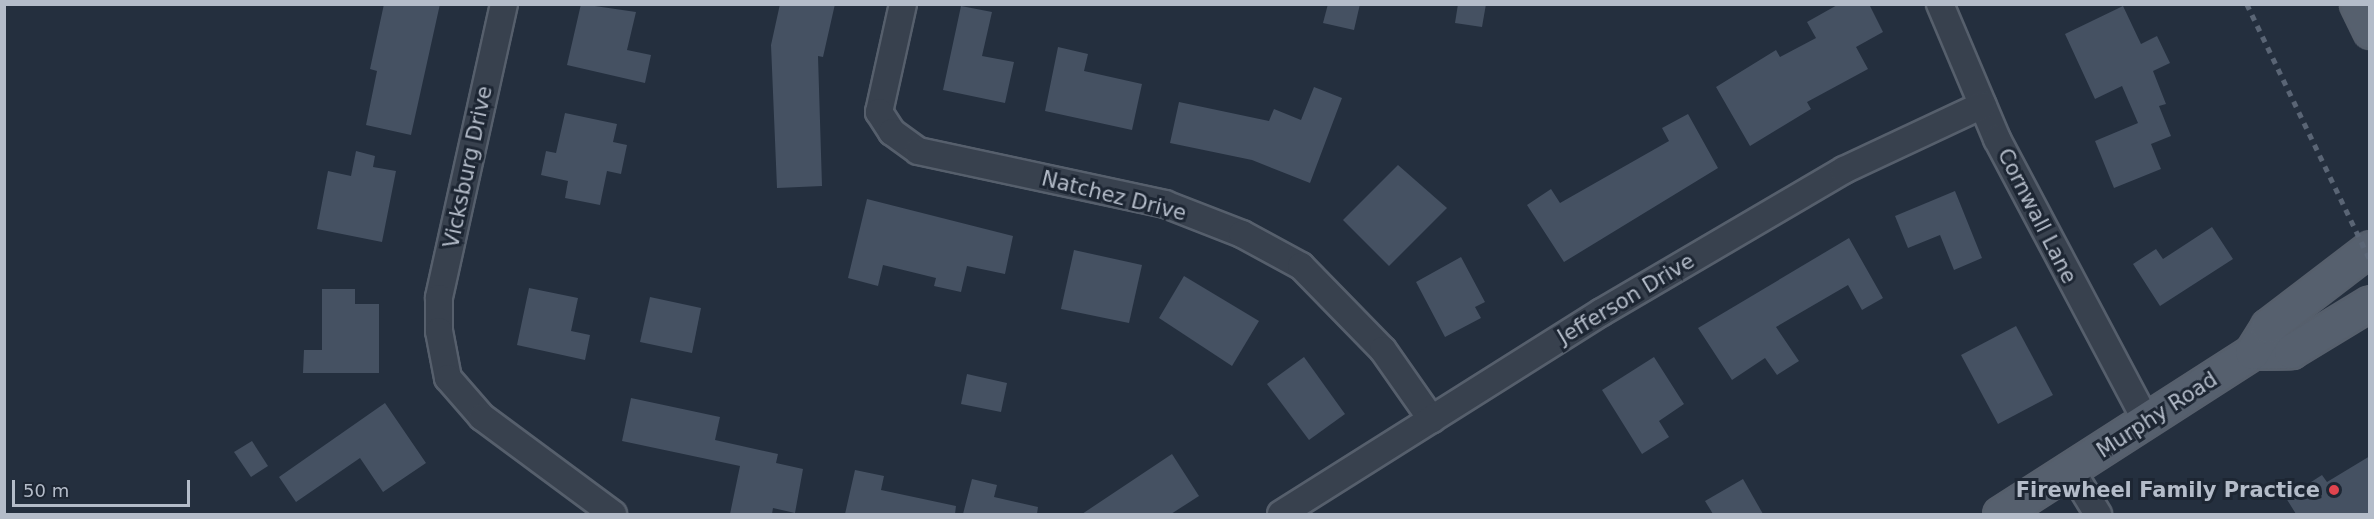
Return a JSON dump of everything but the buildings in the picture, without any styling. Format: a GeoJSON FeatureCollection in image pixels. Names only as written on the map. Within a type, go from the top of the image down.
{"type":"FeatureCollection","features":[{"type":"Feature","properties":{"kind":"main road"},"geometry":{"type":"LineString","coordinates":[[2357,4],[2370,31]]}},
{"type":"Feature","properties":{"kind":"main road","name":"Murphy Road"},"geometry":{"type":"LineString","coordinates":[[2000,514],[2252,352],[2268,326],[2370,248]]}},
{"type":"Feature","properties":{"kind":"main road"},"geometry":{"type":"LineString","coordinates":[[2252,352],[2291,351],[2370,303]]}},
{"type":"Feature","properties":{"kind":"street","name":"Vicksburg Drive"},"geometry":{"type":"LineString","coordinates":[[504,4],[439,298],[439,331],[448,378],[482,417],[613,514]]}},
{"type":"Feature","properties":{"kind":"street","name":"Natchez Drive"},"geometry":{"type":"LineString","coordinates":[[903,4],[879,112],[892,132],[918,150],[1165,204],[1242,234],[1301,266],[1383,350],[1432,420]]}},
{"type":"Feature","properties":{"kind":"street","name":"Cornwall Lane"},"geometry":{"type":"LineString","coordinates":[[1940,4],[1983,105],[2044,234],[2146,422]]}},
{"type":"Feature","properties":{"kind":"street","name":"Jefferson Drive"},"geometry":{"type":"LineString","coordinates":[[1281,514],[1844,170],[1983,105]]}},
{"type":"Feature","properties":{"kind":"street"},"geometry":{"type":"LineString","coordinates":[[2071,470],[2098,514]]}},
{"type":"Feature","properties":{"kind":"railway"},"geometry":{"type":"LineString","coordinates":[[2247,4],[2370,260]]}},
{"type":"Feature","properties":{"kind":"place","name":"Firewheel Family Practice"},"geometry":{"type":"Point","coordinates":[2334,490]}}]}
